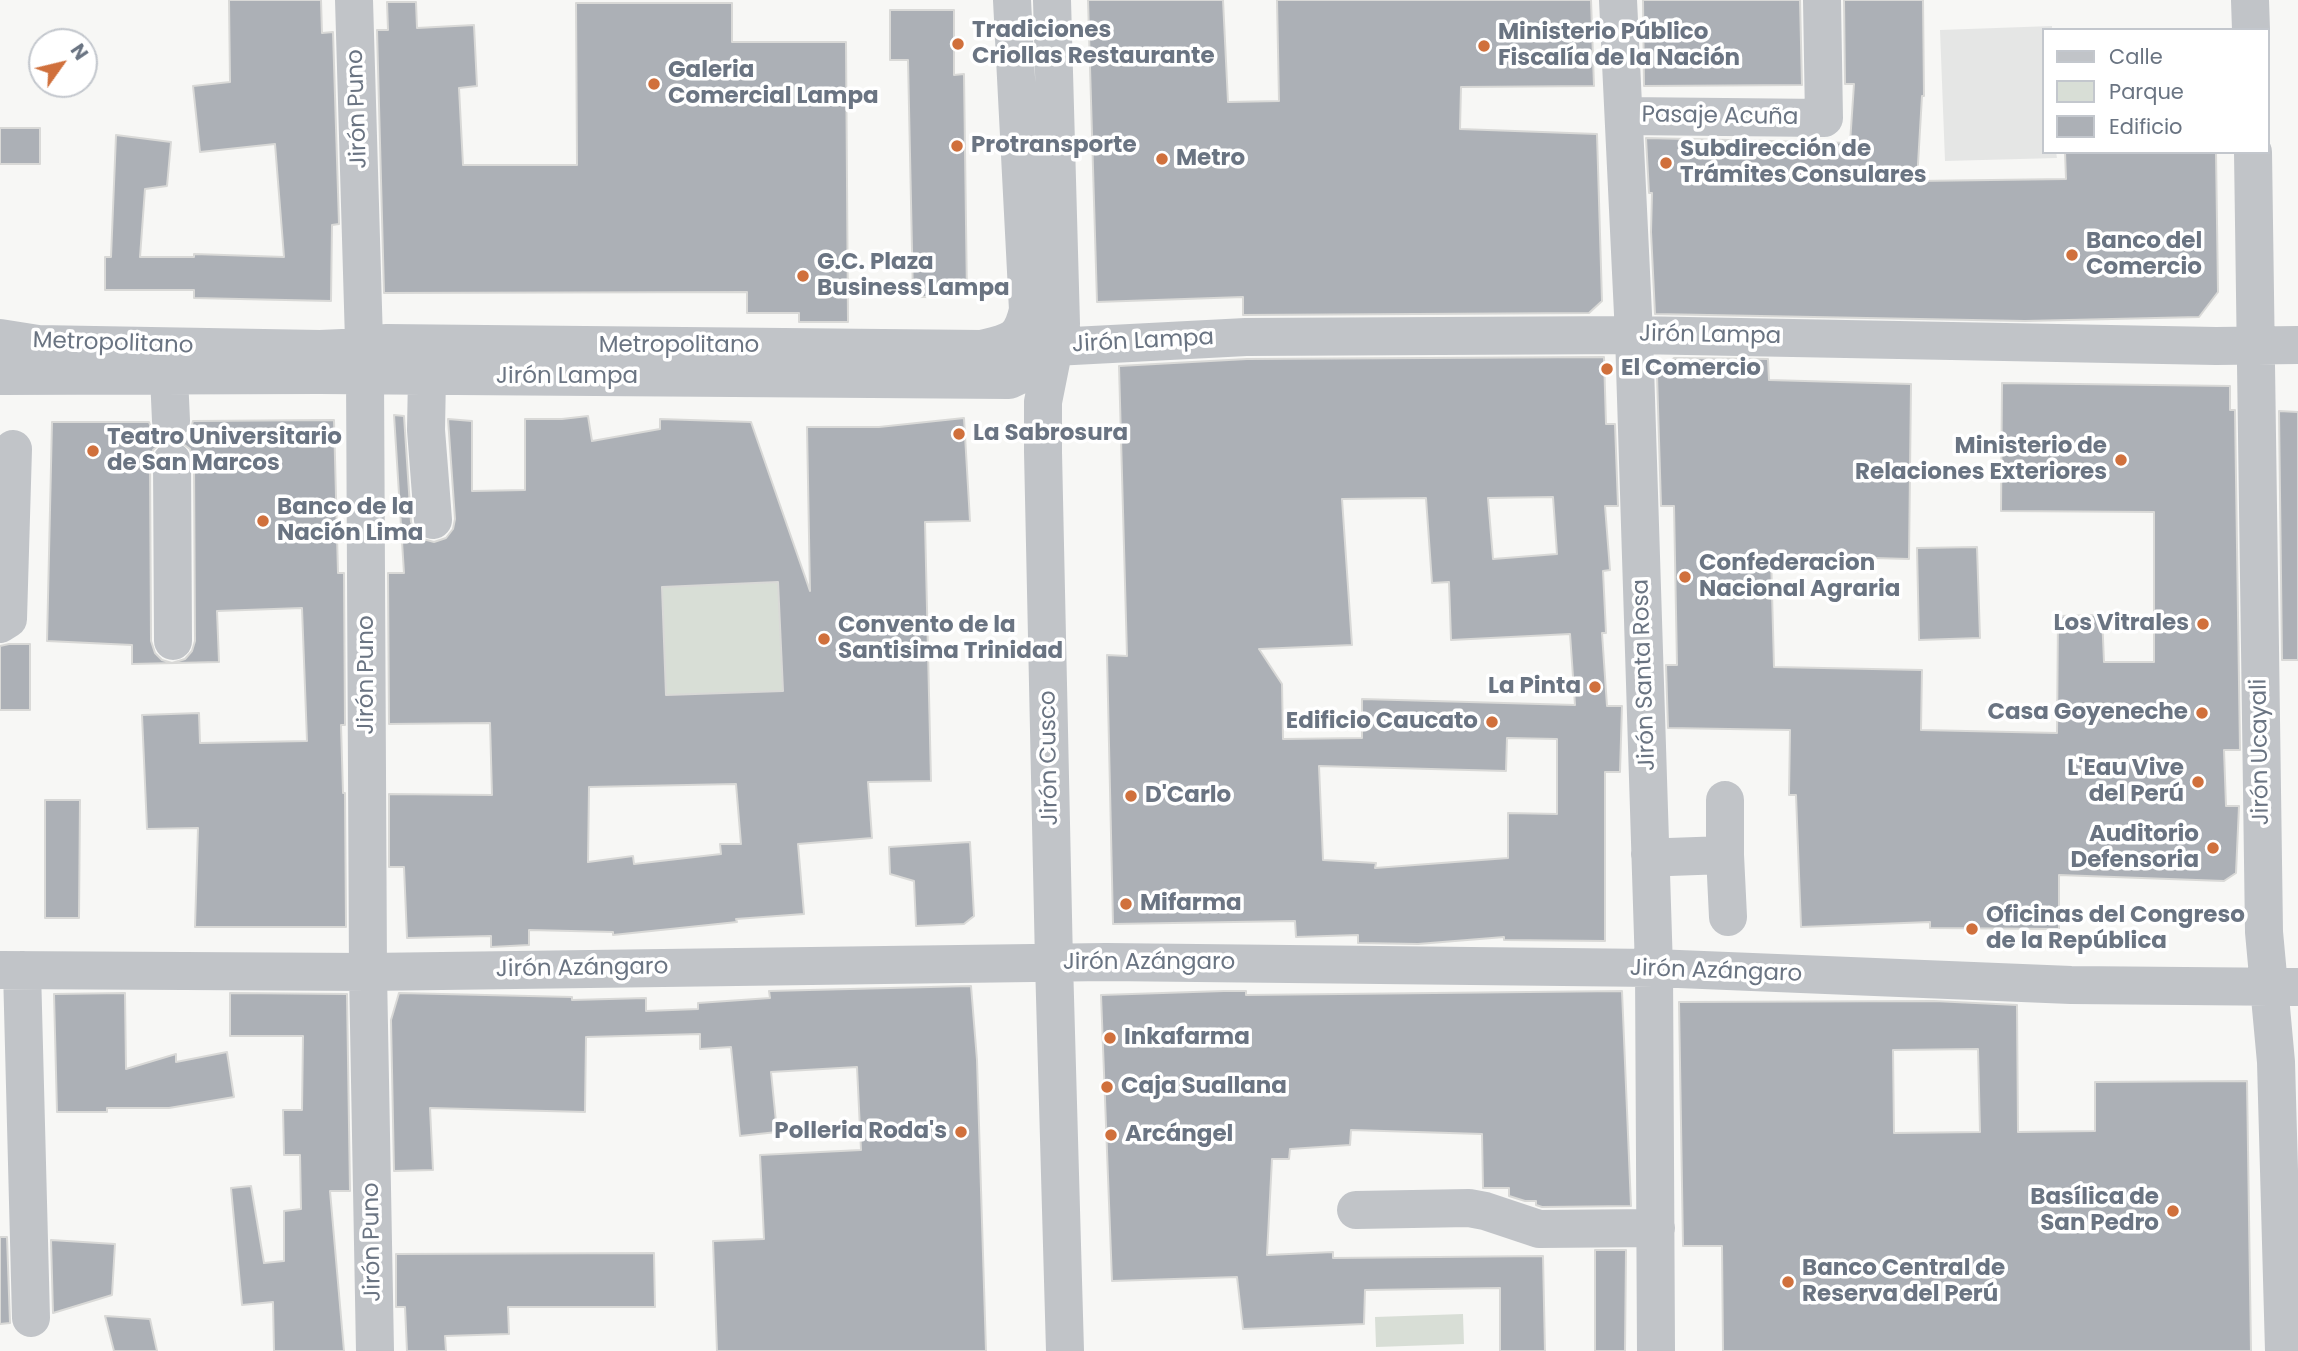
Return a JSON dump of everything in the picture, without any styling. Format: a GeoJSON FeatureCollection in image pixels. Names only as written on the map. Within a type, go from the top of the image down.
{"type":"FeatureCollection","features":[{"type":"Feature","properties":{"kind":"street","name":"Jirón Puno"},"geometry":{"type":"LineString","coordinates":[[354,0],[365,361],[368,972],[375,1351]]}},
{"type":"Feature","properties":{"kind":"street","name":"Metropolitano"},"geometry":{"type":"LineString","coordinates":[[0,338],[37,344],[320,349],[365,361],[386,343],[982,349],[1014,341],[1025,323],[1028,310],[1012,0]]}},
{"type":"Feature","properties":{"kind":"street","name":"Jirón Cusco"},"geometry":{"type":"LineString","coordinates":[[1052,0],[1061,324],[1043,402],[1043,452],[1065,1351]]}},
{"type":"Feature","properties":{"kind":"street","name":"Jirón Santa Rosa"},"geometry":{"type":"LineString","coordinates":[[1618,0],[1625,116],[1613,161],[1614,205],[1634,335],[1654,968],[1656,1351]]}},
{"type":"Feature","properties":{"kind":"street","name":"Pasaje Acuña"},"geometry":{"type":"LineString","coordinates":[[1625,116],[1824,118],[1822,0]]}},
{"type":"Feature","properties":{"kind":"street"},"geometry":{"type":"LineString","coordinates":[[2250,0],[2250,28]]}},
{"type":"Feature","properties":{"kind":"street","name":"Jirón Ucayali"},"geometry":{"type":"LineString","coordinates":[[2252,154],[2264,932],[2283,987],[2276,1062],[2284,1351]]}},
{"type":"Feature","properties":{"kind":"street","name":"Jirón Lampa"},"geometry":{"type":"LineString","coordinates":[[0,376],[169,376],[365,361],[427,376],[1009,380],[1026,372],[1054,347],[1385,328],[2202,346],[2298,345]]}},
{"type":"Feature","properties":{"kind":"street"},"geometry":{"type":"LineString","coordinates":[[0,348],[37,344]]}},
{"type":"Feature","properties":{"kind":"street"},"geometry":{"type":"LineString","coordinates":[[169,376],[172,421]]}},
{"type":"Feature","properties":{"kind":"street"},"geometry":{"type":"LineString","coordinates":[[427,376],[426,430],[433,520]]}},
{"type":"Feature","properties":{"kind":"street"},"geometry":{"type":"LineString","coordinates":[[0,624],[8,620],[13,449]]}},
{"type":"Feature","properties":{"kind":"street"},"geometry":{"type":"LineString","coordinates":[[172,461],[173,641]]}},
{"type":"Feature","properties":{"kind":"street"},"geometry":{"type":"LineString","coordinates":[[1725,800],[1728,917]]}},
{"type":"Feature","properties":{"kind":"street"},"geometry":{"type":"LineString","coordinates":[[1650,854],[1725,855]]}},
{"type":"Feature","properties":{"kind":"street","name":"Jirón Azángaro"},"geometry":{"type":"LineString","coordinates":[[11,970],[368,972],[1054,962],[1654,968],[2071,985],[2283,987]]}},
{"type":"Feature","properties":{"kind":"street"},"geometry":{"type":"LineString","coordinates":[[11,970],[31,1318]]}},
{"type":"Feature","properties":{"kind":"street"},"geometry":{"type":"LineString","coordinates":[[1356,1210],[1469,1208],[1485,1210],[1539,1229],[1656,1228]]}},
{"type":"Feature","properties":{"kind":"shaded area"},"geometry":{"type":"Polygon","coordinates":[[[2052,26],[2042,28],[2042,154],[2056,154],[2057,158],[1945,161],[1940,30],[2052,26]]]}},
{"type":"Feature","properties":{"kind":"green space"},"geometry":{"type":"Polygon","coordinates":[[[778,582],[783,691],[666,695],[662,587],[778,582]]]}},
{"type":"Feature","properties":{"kind":"green space"},"geometry":{"type":"Polygon","coordinates":[[[1463,1314],[1464,1344],[1376,1347],[1375,1317],[1463,1314]]]}},
{"type":"Feature","properties":{"kind":"building"},"geometry":{"type":"Polygon","coordinates":[[[229,0],[321,0],[322,33],[333,32],[339,224],[332,225],[331,301],[194,298],[194,290],[105,290],[105,257],[111,257],[116,135],[171,142],[167,186],[145,189],[140,257],[194,257],[194,254],[284,257],[275,144],[200,152],[193,86],[230,82],[229,0]]]}},
{"type":"Feature","properties":{"kind":"building"},"geometry":{"type":"Polygon","coordinates":[[[1088,0],[1223,0],[1228,102],[1279,101],[1277,0],[1591,0],[1594,86],[1461,87],[1460,129],[1597,134],[1602,301],[1589,313],[1243,315],[1243,297],[1097,302],[1088,0]]]}},
{"type":"Feature","properties":{"kind":"building"},"geometry":{"type":"Polygon","coordinates":[[[1643,0],[1800,0],[1802,85],[1644,86],[1643,0]]]}},
{"type":"Feature","properties":{"kind":"building"},"geometry":{"type":"Polygon","coordinates":[[[1844,0],[1923,0],[1924,96],[1917,181],[2066,179],[2065,154],[2216,154],[2218,292],[2199,317],[2025,321],[1655,314],[1652,193],[1649,193],[1646,138],[1850,143],[1854,84],[1845,84],[1844,0]]]}},
{"type":"Feature","properties":{"kind":"building"},"geometry":{"type":"Polygon","coordinates":[[[387,2],[416,2],[417,28],[474,25],[477,86],[459,88],[463,165],[577,165],[576,3],[732,3],[732,42],[846,42],[848,322],[799,322],[799,313],[747,313],[747,292],[384,293],[377,30],[388,30],[387,2]]]}},
{"type":"Feature","properties":{"kind":"building"},"geometry":{"type":"Polygon","coordinates":[[[890,10],[954,10],[954,75],[964,74],[967,297],[913,297],[908,60],[890,60],[890,10]]]}},
{"type":"Feature","properties":{"kind":"building"},"geometry":{"type":"Polygon","coordinates":[[[0,128],[40,128],[40,164],[0,164],[0,128]]]}},
{"type":"Feature","properties":{"kind":"building"},"geometry":{"type":"Polygon","coordinates":[[[1604,357],[1606,424],[1615,424],[1618,506],[1605,506],[1610,570],[1603,571],[1606,633],[1602,633],[1607,706],[1622,706],[1620,772],[1605,772],[1605,941],[1504,940],[1504,937],[1418,944],[1358,943],[1358,935],[1296,937],[1295,921],[1113,924],[1107,655],[1127,656],[1119,366],[1247,359],[1604,357]],[[1553,497],[1488,498],[1493,559],[1557,554],[1553,497]],[[1426,498],[1342,499],[1352,645],[1259,649],[1282,684],[1283,739],[1362,738],[1362,699],[1575,705],[1570,634],[1451,640],[1449,582],[1432,583],[1426,498]],[[1507,738],[1506,771],[1319,766],[1323,860],[1376,863],[1375,868],[1508,858],[1508,813],[1557,814],[1557,739],[1507,738]]]}},
{"type":"Feature","properties":{"kind":"building"},"geometry":{"type":"Polygon","coordinates":[[[1674,358],[1768,359],[1769,380],[1911,384],[1909,559],[1771,555],[1774,667],[1922,670],[1921,730],[2057,733],[2058,616],[2102,615],[2104,662],[2154,662],[2154,512],[2001,511],[2002,383],[2230,386],[2230,410],[2235,410],[2240,750],[2224,750],[2226,806],[2239,806],[2236,873],[2224,881],[2059,875],[2059,929],[1930,928],[1930,922],[1801,927],[1796,795],[1789,795],[1790,730],[1668,728],[1666,665],[1677,665],[1674,506],[1661,506],[1657,374],[1674,358]]]}},
{"type":"Feature","properties":{"kind":"building"},"geometry":{"type":"Polygon","coordinates":[[[2279,411],[2298,412],[2298,660],[2282,660],[2279,411]]]}},
{"type":"Feature","properties":{"kind":"building"},"geometry":{"type":"Polygon","coordinates":[[[394,415],[404,416],[411,522],[415,532],[423,539],[434,542],[446,538],[453,529],[455,519],[448,419],[472,421],[472,491],[525,490],[525,419],[588,416],[592,441],[660,429],[660,419],[751,422],[810,591],[807,427],[879,427],[964,418],[970,521],[925,522],[931,781],[868,782],[872,838],[798,844],[804,914],[736,919],[737,922],[613,935],[613,932],[529,930],[529,945],[491,947],[491,936],[407,938],[404,867],[389,867],[389,794],[492,795],[490,723],[389,724],[388,573],[404,573],[394,415]],[[778,582],[662,587],[666,695],[783,691],[778,582]],[[736,784],[589,787],[588,862],[633,856],[634,864],[721,854],[720,844],[741,844],[736,784]]]}},
{"type":"Feature","properties":{"kind":"building"},"geometry":{"type":"Polygon","coordinates":[[[334,420],[338,573],[344,573],[345,725],[341,725],[345,793],[346,927],[195,927],[198,828],[147,829],[142,715],[199,713],[200,743],[307,741],[302,608],[217,611],[219,662],[132,664],[132,645],[47,641],[52,422],[149,422],[153,433],[164,441],[153,450],[150,461],[151,641],[155,653],[162,660],[172,663],[185,659],[192,651],[195,641],[194,461],[190,449],[179,441],[190,432],[193,421],[334,420]]]}},
{"type":"Feature","properties":{"kind":"building"},"geometry":{"type":"Polygon","coordinates":[[[1977,547],[1980,638],[1919,640],[1917,548],[1977,547]]]}},
{"type":"Feature","properties":{"kind":"building"},"geometry":{"type":"Polygon","coordinates":[[[30,644],[30,710],[0,710],[0,646],[30,644]]]}},
{"type":"Feature","properties":{"kind":"building"},"geometry":{"type":"Polygon","coordinates":[[[45,800],[80,800],[79,918],[45,918],[45,800]]]}},
{"type":"Feature","properties":{"kind":"building"},"geometry":{"type":"Polygon","coordinates":[[[970,842],[974,916],[964,924],[916,926],[914,881],[890,874],[889,847],[970,842]]]}},
{"type":"Feature","properties":{"kind":"building"},"geometry":{"type":"Polygon","coordinates":[[[971,986],[977,1060],[986,1351],[717,1351],[713,1241],[764,1239],[760,1155],[861,1150],[857,1067],[771,1072],[777,1132],[740,1136],[731,1047],[700,1049],[700,1034],[586,1037],[585,1112],[430,1108],[433,1170],[394,1171],[391,1020],[399,993],[572,997],[572,1000],[646,998],[646,1011],[698,1009],[698,1003],[770,998],[769,991],[971,986]]]}},
{"type":"Feature","properties":{"kind":"building"},"geometry":{"type":"Polygon","coordinates":[[[1246,991],[1246,995],[1622,991],[1631,1206],[1542,1207],[1536,1205],[1536,1201],[1509,1196],[1509,1188],[1483,1188],[1482,1134],[1351,1130],[1350,1145],[1290,1149],[1289,1159],[1272,1159],[1267,1255],[1333,1252],[1333,1258],[1543,1256],[1545,1351],[1500,1351],[1500,1288],[1365,1290],[1364,1324],[1243,1329],[1237,1277],[1112,1281],[1101,995],[1246,991]]]}},
{"type":"Feature","properties":{"kind":"building"},"geometry":{"type":"Polygon","coordinates":[[[125,993],[126,1069],[176,1054],[176,1062],[227,1052],[234,1097],[169,1108],[107,1108],[107,1112],[57,1112],[54,994],[125,993]]]}},
{"type":"Feature","properties":{"kind":"building"},"geometry":{"type":"Polygon","coordinates":[[[230,993],[347,994],[350,1191],[330,1191],[344,1351],[274,1351],[273,1302],[242,1305],[231,1188],[251,1186],[264,1263],[284,1261],[284,1211],[301,1209],[300,1155],[284,1155],[283,1110],[302,1110],[303,1036],[230,1036],[230,993]]]}},
{"type":"Feature","properties":{"kind":"building"},"geometry":{"type":"Polygon","coordinates":[[[1934,1001],[2017,1005],[2018,1132],[2095,1131],[2095,1082],[2247,1081],[2251,1351],[1723,1351],[1722,1246],[1683,1246],[1679,1002],[1934,1001]],[[1978,1049],[1893,1050],[1894,1133],[1980,1132],[1978,1049]]]}},
{"type":"Feature","properties":{"kind":"building"},"geometry":{"type":"Polygon","coordinates":[[[0,1237],[7,1237],[10,1323],[0,1324],[0,1237]]]}},
{"type":"Feature","properties":{"kind":"building"},"geometry":{"type":"Polygon","coordinates":[[[51,1240],[115,1244],[112,1295],[53,1313],[51,1240]]]}},
{"type":"Feature","properties":{"kind":"building"},"geometry":{"type":"Polygon","coordinates":[[[1595,1250],[1626,1250],[1625,1351],[1595,1351],[1595,1250]]]}},
{"type":"Feature","properties":{"kind":"building"},"geometry":{"type":"Polygon","coordinates":[[[654,1253],[655,1307],[508,1307],[509,1334],[445,1336],[446,1351],[407,1351],[405,1307],[396,1307],[396,1254],[654,1253]]]}},
{"type":"Feature","properties":{"kind":"building"},"geometry":{"type":"Polygon","coordinates":[[[105,1316],[150,1319],[157,1351],[114,1351],[105,1316]]]}},
{"type":"Feature","properties":{"kind":"place","name":"Tradiciones Criollas Restaurante"},"geometry":{"type":"Point","coordinates":[958,44]}},
{"type":"Feature","properties":{"kind":"place","name":"Ministerio Público Fiscalía de la Nación"},"geometry":{"type":"Point","coordinates":[1484,46]}},
{"type":"Feature","properties":{"kind":"place","name":"Galeria Comercial Lampa"},"geometry":{"type":"Point","coordinates":[654,84]}},
{"type":"Feature","properties":{"kind":"place","name":"Protransporte"},"geometry":{"type":"Point","coordinates":[957,146]}},
{"type":"Feature","properties":{"kind":"place","name":"Metro"},"geometry":{"type":"Point","coordinates":[1162,159]}},
{"type":"Feature","properties":{"kind":"place","name":"Subdirección de Trámites Consulares"},"geometry":{"type":"Point","coordinates":[1666,163]}},
{"type":"Feature","properties":{"kind":"place","name":"Banco del Comercio"},"geometry":{"type":"Point","coordinates":[2072,255]}},
{"type":"Feature","properties":{"kind":"place","name":"G.C. Plaza Business Lampa"},"geometry":{"type":"Point","coordinates":[803,276]}},
{"type":"Feature","properties":{"kind":"place","name":"El Comercio"},"geometry":{"type":"Point","coordinates":[1607,369]}},
{"type":"Feature","properties":{"kind":"place","name":"La Sabrosura"},"geometry":{"type":"Point","coordinates":[959,434]}},
{"type":"Feature","properties":{"kind":"place","name":"Teatro Universitario de San Marcos"},"geometry":{"type":"Point","coordinates":[93,451]}},
{"type":"Feature","properties":{"kind":"place","name":"Ministerio de Relaciones Exteriores"},"geometry":{"type":"Point","coordinates":[2121,460]}},
{"type":"Feature","properties":{"kind":"place","name":"Banco de la Nación Lima"},"geometry":{"type":"Point","coordinates":[263,521]}},
{"type":"Feature","properties":{"kind":"place","name":"Confederacion Nacional Agraria"},"geometry":{"type":"Point","coordinates":[1685,577]}},
{"type":"Feature","properties":{"kind":"place","name":"Los Vitrales"},"geometry":{"type":"Point","coordinates":[2203,624]}},
{"type":"Feature","properties":{"kind":"place","name":"Convento de la Santisima Trinidad"},"geometry":{"type":"Point","coordinates":[824,639]}},
{"type":"Feature","properties":{"kind":"place","name":"La Pinta"},"geometry":{"type":"Point","coordinates":[1595,687]}},
{"type":"Feature","properties":{"kind":"place","name":"Casa Goyeneche"},"geometry":{"type":"Point","coordinates":[2202,713]}},
{"type":"Feature","properties":{"kind":"place","name":"Edificio Caucato"},"geometry":{"type":"Point","coordinates":[1492,722]}},
{"type":"Feature","properties":{"kind":"place","name":"L'Eau Vive del Perú"},"geometry":{"type":"Point","coordinates":[2198,782]}},
{"type":"Feature","properties":{"kind":"place","name":"D'Carlo"},"geometry":{"type":"Point","coordinates":[1131,796]}},
{"type":"Feature","properties":{"kind":"place","name":"Auditorio Defensoria"},"geometry":{"type":"Point","coordinates":[2213,848]}},
{"type":"Feature","properties":{"kind":"place","name":"Mifarma"},"geometry":{"type":"Point","coordinates":[1126,904]}},
{"type":"Feature","properties":{"kind":"place","name":"Oficinas del Congreso de la República"},"geometry":{"type":"Point","coordinates":[1972,929]}},
{"type":"Feature","properties":{"kind":"place","name":"Inkafarma"},"geometry":{"type":"Point","coordinates":[1110,1038]}},
{"type":"Feature","properties":{"kind":"place","name":"Caja Suallana"},"geometry":{"type":"Point","coordinates":[1107,1087]}},
{"type":"Feature","properties":{"kind":"place","name":"Polleria Roda's"},"geometry":{"type":"Point","coordinates":[961,1132]}},
{"type":"Feature","properties":{"kind":"place","name":"Arcángel"},"geometry":{"type":"Point","coordinates":[1111,1135]}},
{"type":"Feature","properties":{"kind":"place","name":"Basílica de San Pedro"},"geometry":{"type":"Point","coordinates":[2173,1211]}},
{"type":"Feature","properties":{"kind":"place","name":"Banco Central de Reserva del Perú"},"geometry":{"type":"Point","coordinates":[1788,1282]}}]}
